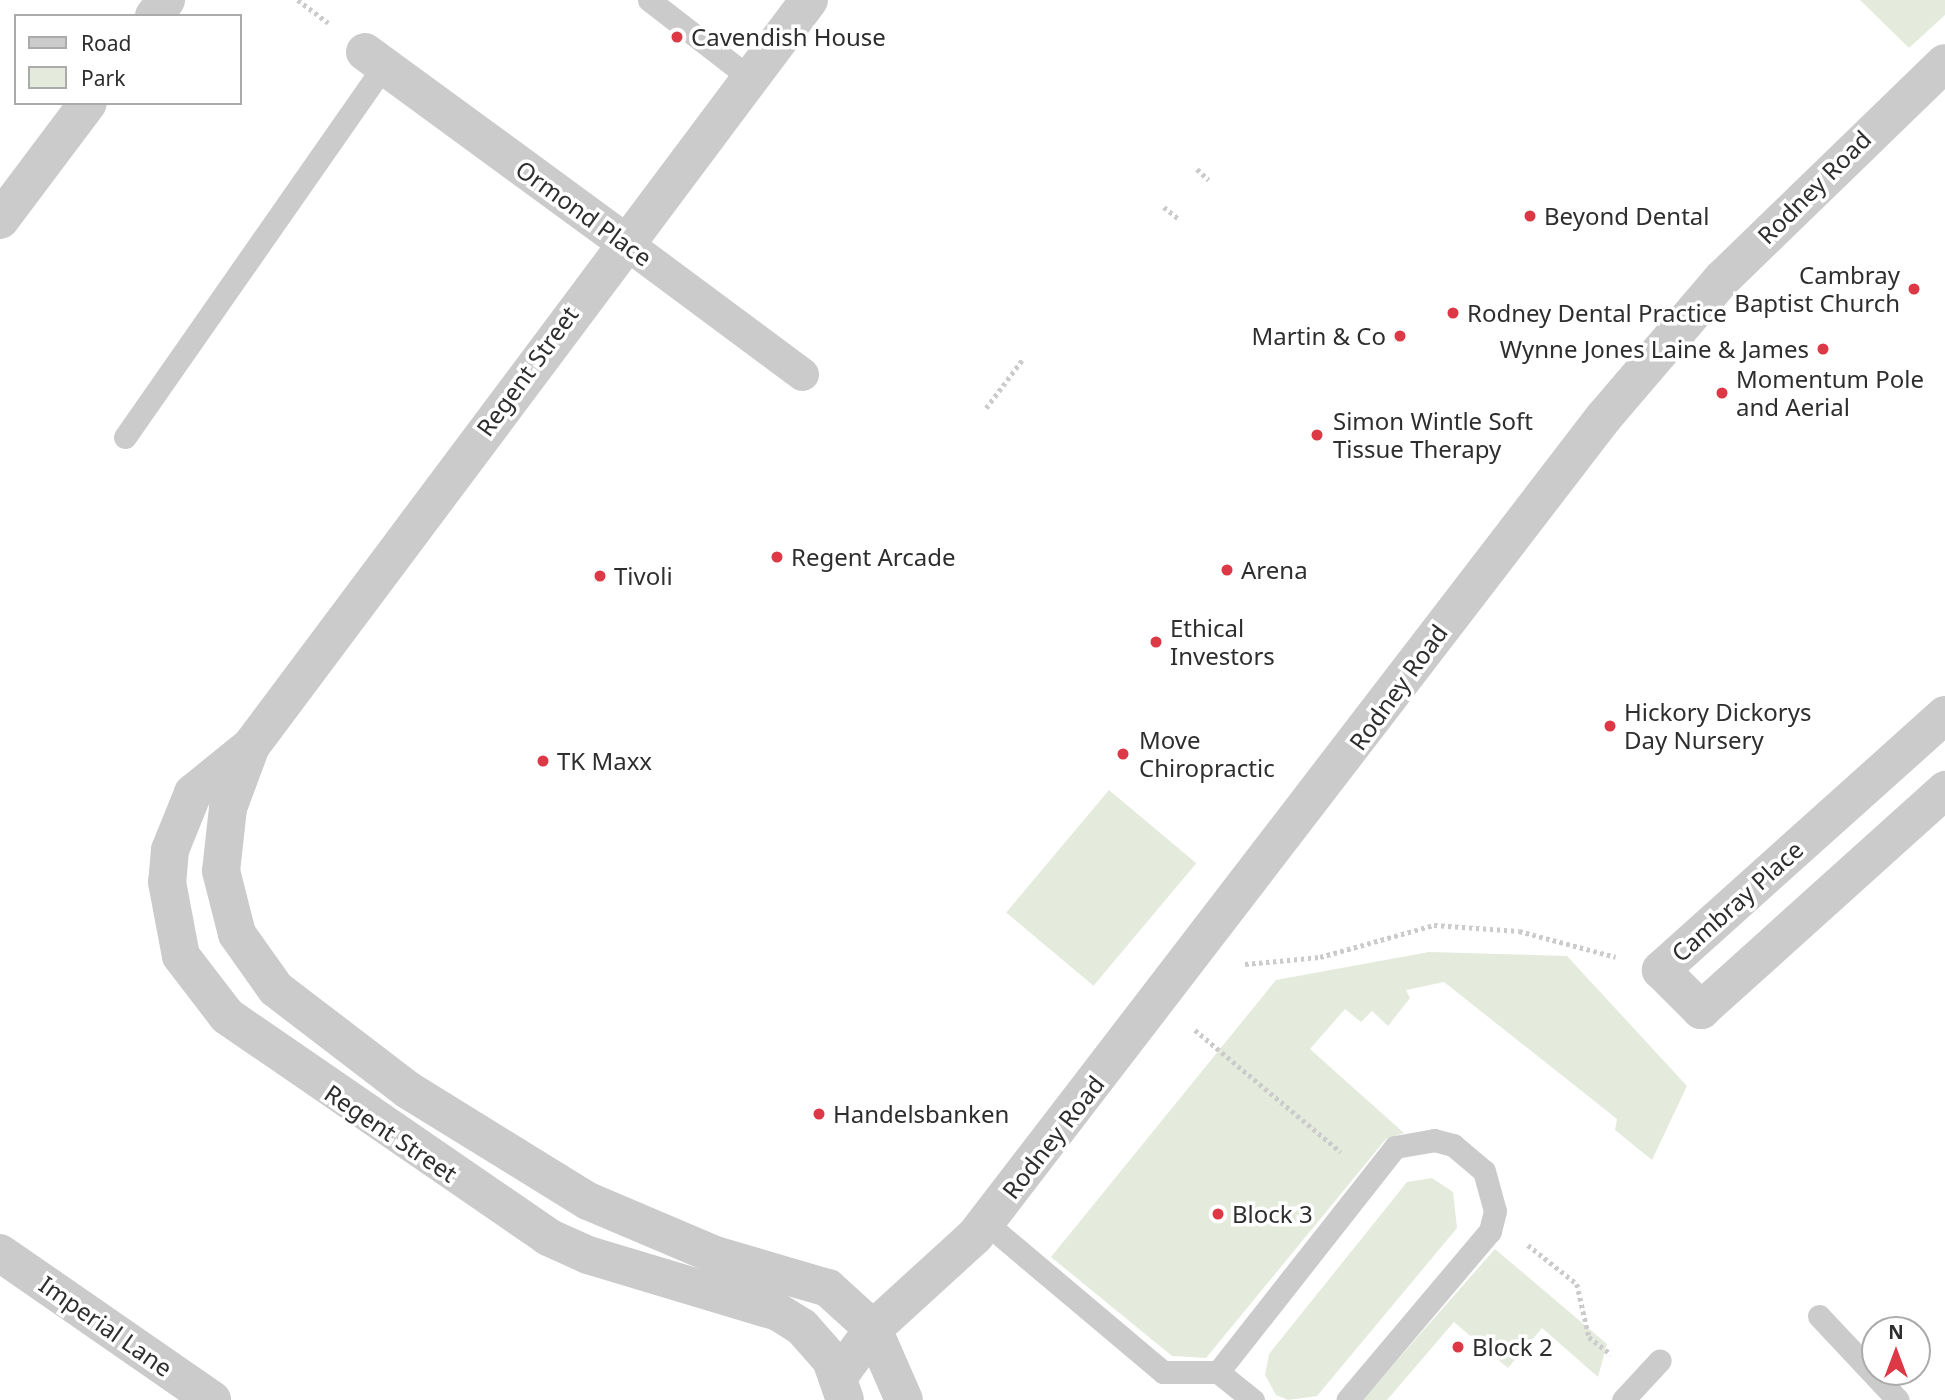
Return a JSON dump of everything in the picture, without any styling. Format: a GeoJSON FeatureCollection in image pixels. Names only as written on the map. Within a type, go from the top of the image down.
{"type":"FeatureCollection","features":[{"type":"Feature","properties":{"kind":"street","name":"Regent Street"},"geometry":{"type":"LineString","coordinates":[[809,0],[623,241],[251,746],[193,793],[170,850],[170,920],[181,956],[218,1007],[333,1094],[548,1237],[612,1263],[778,1312],[822,1347],[842,1388]]}},
{"type":"Feature","properties":{"kind":"street","name":"Ormond Place"},"geometry":{"type":"LineString","coordinates":[[374,59],[802,374]]}},
{"type":"Feature","properties":{"kind":"street","name":"Rodney Road"},"geometry":{"type":"LineString","coordinates":[[842,1388],[873,1329],[919,1293],[986,1223],[1185,968],[1604,417],[1722,279],[1945,63]]}},
{"type":"Feature","properties":{"kind":"street"},"geometry":{"type":"LineString","coordinates":[[0,220],[86,105]]}},
{"type":"Feature","properties":{"kind":"street","name":"Cambray Place"},"geometry":{"type":"LineString","coordinates":[[1945,715],[1661,970],[1702,1010],[1945,790]]}},
{"type":"Feature","properties":{"kind":"street","name":"Regent Street"},"geometry":{"type":"LineString","coordinates":[[251,746],[228,808],[221,871],[237,934],[276,989],[408,1090],[588,1200],[702,1250],[828,1288],[873,1329]]}},
{"type":"Feature","properties":{"kind":"street","name":"Imperial Lane"},"geometry":{"type":"LineString","coordinates":[[0,1252],[212,1400]]}},
{"type":"Feature","properties":{"kind":"street"},"geometry":{"type":"LineString","coordinates":[[873,1329],[904,1400]]}},
{"type":"Feature","properties":{"kind":"lane"},"geometry":{"type":"LineString","coordinates":[[649,0],[750,78]]}},
{"type":"Feature","properties":{"kind":"lane"},"geometry":{"type":"LineString","coordinates":[[125,437],[374,59]]}},
{"type":"Feature","properties":{"kind":"lane"},"geometry":{"type":"LineString","coordinates":[[1218,1371],[1395,1147],[1434,1140],[1453,1145],[1484,1171],[1494,1211],[1490,1231],[1347,1400]]}},
{"type":"Feature","properties":{"kind":"lane"},"geometry":{"type":"LineString","coordinates":[[986,1223],[1163,1371],[1218,1371],[1253,1400]]}},
{"type":"Feature","properties":{"kind":"lane"},"geometry":{"type":"LineString","coordinates":[[1819,1316],[1898,1400]]}},
{"type":"Feature","properties":{"kind":"lane"},"geometry":{"type":"LineString","coordinates":[[1623,1400],[1660,1360]]}},
{"type":"Feature","properties":{"kind":"path"},"geometry":{"type":"LineString","coordinates":[[1197,169],[1209,180]]}},
{"type":"Feature","properties":{"kind":"path"},"geometry":{"type":"LineString","coordinates":[[1164,207],[1179,219]]}},
{"type":"Feature","properties":{"kind":"path"},"geometry":{"type":"LineString","coordinates":[[986,408],[1022,360]]}},
{"type":"Feature","properties":{"kind":"path"},"geometry":{"type":"LineString","coordinates":[[1185,968],[1320,957],[1434,925],[1492,927],[1571,944]]}},
{"type":"Feature","properties":{"kind":"path"},"geometry":{"type":"LineString","coordinates":[[1159,1000],[1372,1177]]}},
{"type":"Feature","properties":{"kind":"path"},"geometry":{"type":"LineString","coordinates":[[1490,1231],[1514,1234],[1577,1284],[1589,1337],[1643,1378]]}},
{"type":"Feature","properties":{"kind":"green space"},"geometry":{"type":"Polygon","coordinates":[[[1860,0],[1945,0],[1945,15],[1909,48],[1860,0]]]}},
{"type":"Feature","properties":{"kind":"green space"},"geometry":{"type":"Polygon","coordinates":[[[1109,790],[1196,863],[1093,986],[1006,913],[1109,790]]]}},
{"type":"Feature","properties":{"kind":"green space"},"geometry":{"type":"Polygon","coordinates":[[[1429,952],[1567,956],[1687,1086],[1652,1160],[1615,1130],[1617,1119],[1444,982],[1406,990],[1410,998],[1388,1026],[1372,1011],[1361,1022],[1345,1009],[1310,1049],[1404,1133],[1386,1139],[1206,1358],[1172,1356],[1051,1257],[1276,980],[1429,952]]]}},
{"type":"Feature","properties":{"kind":"green space"},"geometry":{"type":"Polygon","coordinates":[[[1432,1178],[1453,1192],[1457,1228],[1317,1396],[1288,1400],[1276,1395],[1265,1375],[1269,1354],[1407,1182],[1432,1178]]]}},
{"type":"Feature","properties":{"kind":"green space"},"geometry":{"type":"Polygon","coordinates":[[[1495,1249],[1607,1344],[1598,1377],[1542,1328],[1508,1368],[1454,1322],[1387,1400],[1362,1400],[1495,1249]]]}},
{"type":"Feature","properties":{"kind":"place","name":"Cavendish House"},"geometry":{"type":"Point","coordinates":[677,37]}},
{"type":"Feature","properties":{"kind":"place","name":"Beyond Dental"},"geometry":{"type":"Point","coordinates":[1530,216]}},
{"type":"Feature","properties":{"kind":"place","name":"Cambray Baptist Church"},"geometry":{"type":"Point","coordinates":[1914,289]}},
{"type":"Feature","properties":{"kind":"place","name":"Rodney Dental Practice"},"geometry":{"type":"Point","coordinates":[1453,313]}},
{"type":"Feature","properties":{"kind":"place","name":"Martin & Co"},"geometry":{"type":"Point","coordinates":[1400,336]}},
{"type":"Feature","properties":{"kind":"place","name":"Wynne Jones Laine & James"},"geometry":{"type":"Point","coordinates":[1823,349]}},
{"type":"Feature","properties":{"kind":"place","name":"Momentum Pole and Aerial"},"geometry":{"type":"Point","coordinates":[1722,393]}},
{"type":"Feature","properties":{"kind":"place","name":"Simon Wintle Soft Tissue Therapy"},"geometry":{"type":"Point","coordinates":[1317,435]}},
{"type":"Feature","properties":{"kind":"place","name":"Regent Arcade"},"geometry":{"type":"Point","coordinates":[777,557]}},
{"type":"Feature","properties":{"kind":"place","name":"Arena"},"geometry":{"type":"Point","coordinates":[1227,570]}},
{"type":"Feature","properties":{"kind":"place","name":"Tivoli"},"geometry":{"type":"Point","coordinates":[600,576]}},
{"type":"Feature","properties":{"kind":"place","name":"Ethical Investors"},"geometry":{"type":"Point","coordinates":[1156,642]}},
{"type":"Feature","properties":{"kind":"place","name":"Hickory Dickorys Day Nursery"},"geometry":{"type":"Point","coordinates":[1610,726]}},
{"type":"Feature","properties":{"kind":"place","name":"Move Chiropractic"},"geometry":{"type":"Point","coordinates":[1123,754]}},
{"type":"Feature","properties":{"kind":"place","name":"TK Maxx"},"geometry":{"type":"Point","coordinates":[543,761]}},
{"type":"Feature","properties":{"kind":"place","name":"Handelsbanken"},"geometry":{"type":"Point","coordinates":[819,1114]}},
{"type":"Feature","properties":{"kind":"place","name":"Block 3"},"geometry":{"type":"Point","coordinates":[1218,1214]}},
{"type":"Feature","properties":{"kind":"place","name":"Block 2"},"geometry":{"type":"Point","coordinates":[1458,1347]}}]}
